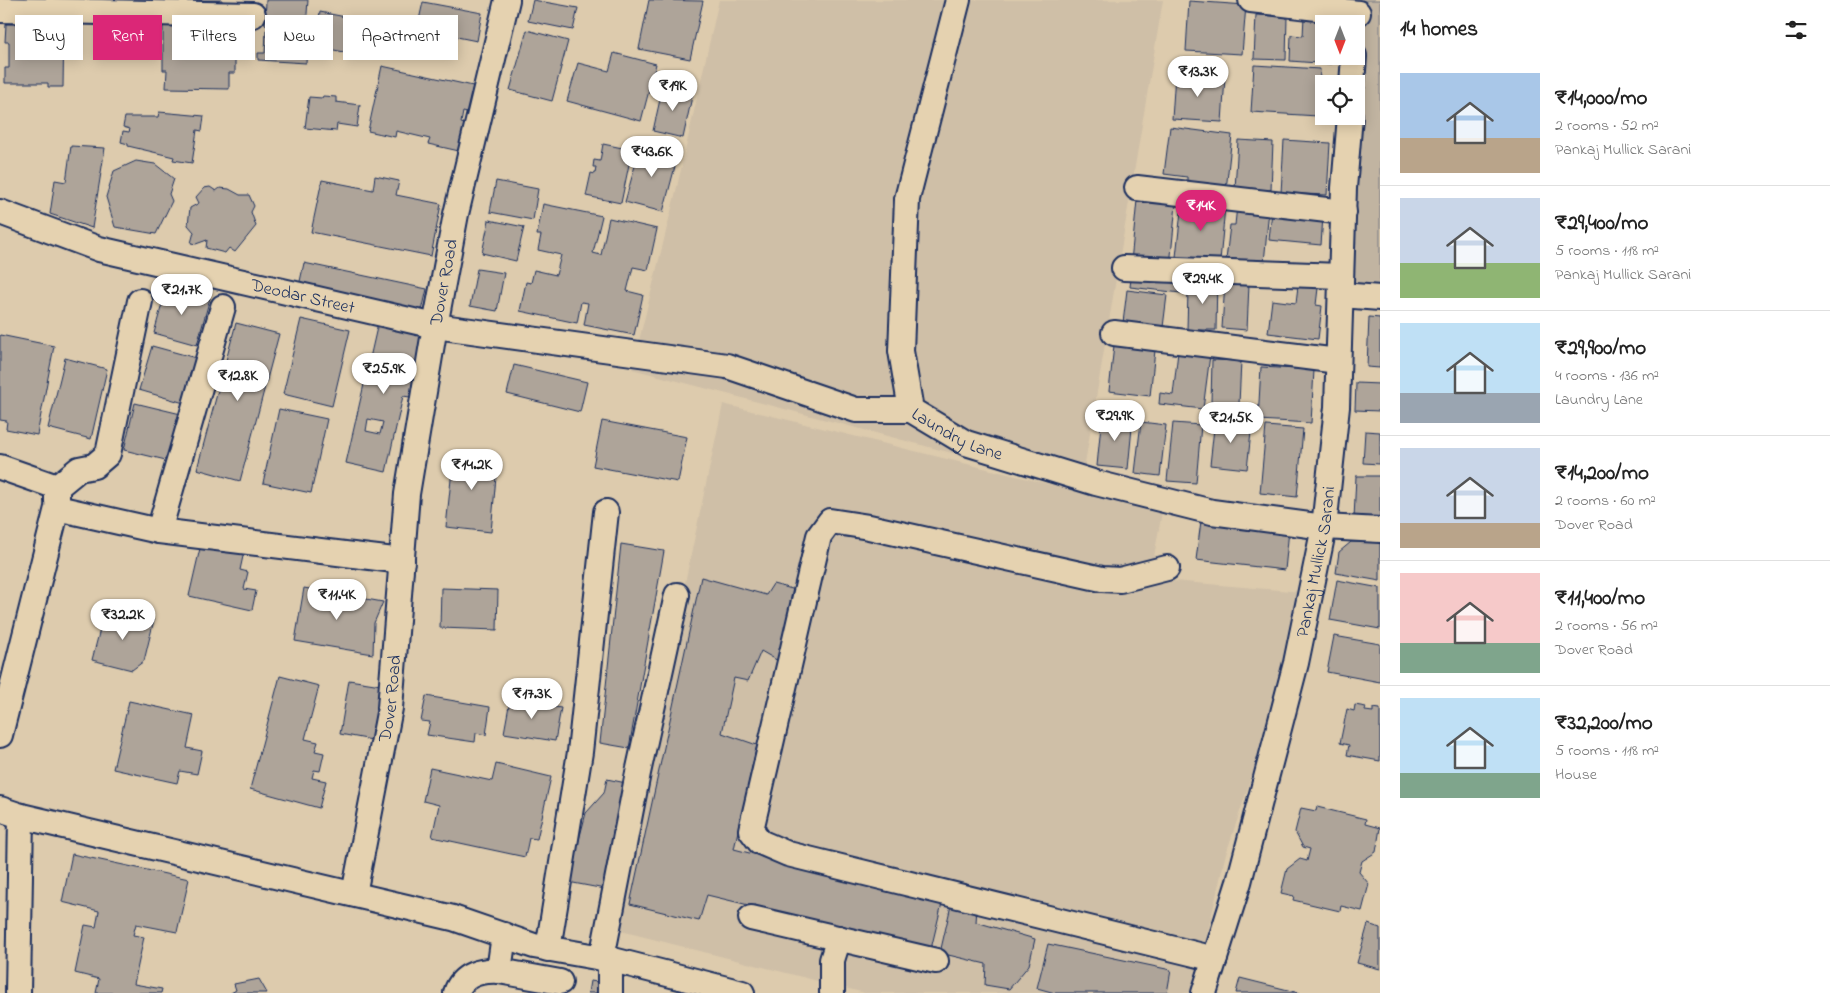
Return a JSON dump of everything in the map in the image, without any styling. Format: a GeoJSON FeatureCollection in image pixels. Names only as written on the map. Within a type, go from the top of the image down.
{"type":"FeatureCollection","features":[{"type":"Feature","properties":{"kind":"street","name":"Dover Road"},"geometry":{"type":"LineString","coordinates":[[354,894],[390,708],[407,494],[435,326],[456,214],[507,0]]}},
{"type":"Feature","properties":{"kind":"street","name":"Laundry Lane"},"geometry":{"type":"LineString","coordinates":[[958,0],[907,199],[901,351],[912,410],[966,443],[1096,483],[1212,512],[1324,527],[1380,530]]}},
{"type":"Feature","properties":{"kind":"street"},"geometry":{"type":"LineString","coordinates":[[1251,0],[1358,15]]}},
{"type":"Feature","properties":{"kind":"street"},"geometry":{"type":"LineString","coordinates":[[0,10],[253,15]]}},
{"type":"Feature","properties":{"kind":"street","name":"Pankaj Mullick Sarani"},"geometry":{"type":"LineString","coordinates":[[1204,993],[1239,882],[1296,663],[1324,527],[1337,407],[1344,212],[1349,125]]}},
{"type":"Feature","properties":{"kind":"street"},"geometry":{"type":"LineString","coordinates":[[1137,188],[1344,212]]}},
{"type":"Feature","properties":{"kind":"street","name":"Deodar Street"},"geometry":{"type":"LineString","coordinates":[[0,212],[99,249],[435,326],[727,366],[856,410],[912,410]]}},
{"type":"Feature","properties":{"kind":"street"},"geometry":{"type":"LineString","coordinates":[[1124,268],[1341,286],[1380,298]]}},
{"type":"Feature","properties":{"kind":"street"},"geometry":{"type":"LineString","coordinates":[[0,735],[57,497],[79,469],[94,466],[108,454],[140,301]]}},
{"type":"Feature","properties":{"kind":"street"},"geometry":{"type":"LineString","coordinates":[[159,531],[223,306]]}},
{"type":"Feature","properties":{"kind":"street"},"geometry":{"type":"LineString","coordinates":[[1114,333],[1338,361]]}},
{"type":"Feature","properties":{"kind":"street"},"geometry":{"type":"LineString","coordinates":[[0,468],[57,497],[159,531],[402,561]]}},
{"type":"Feature","properties":{"kind":"street"},"geometry":{"type":"LineString","coordinates":[[456,993],[462,981],[471,975],[486,970],[498,971],[559,988],[556,950],[606,512]]}},
{"type":"Feature","properties":{"kind":"street"},"geometry":{"type":"LineString","coordinates":[[1167,568],[1120,580],[1102,579],[869,527],[830,521],[819,536],[750,830],[760,842],[788,854],[1215,959]]}},
{"type":"Feature","properties":{"kind":"street"},"geometry":{"type":"LineString","coordinates":[[610,993],[606,959],[638,773],[677,595]]}},
{"type":"Feature","properties":{"kind":"street"},"geometry":{"type":"LineString","coordinates":[[18,993],[11,813],[453,918],[504,936],[556,950],[606,959],[742,993]]}},
{"type":"Feature","properties":{"kind":"street"},"geometry":{"type":"LineString","coordinates":[[751,918],[936,961]]}},
{"type":"Feature","properties":{"kind":"street"},"geometry":{"type":"LineString","coordinates":[[498,971],[504,936]]}},
{"type":"Feature","properties":{"kind":"street"},"geometry":{"type":"LineString","coordinates":[[832,993],[832,960],[839,938]]}},
{"type":"Feature","properties":{"kind":"shaded area"},"geometry":{"type":"Polygon","coordinates":[[[719,0],[1163,0],[1081,487],[632,369],[677,187],[719,0]]]}},
{"type":"Feature","properties":{"kind":"shaded area"},"geometry":{"type":"Polygon","coordinates":[[[1362,0],[1380,0],[1380,293],[1347,291],[1356,125],[1365,125],[1365,75],[1358,75],[1359,65],[1365,65],[1365,15],[1361,15],[1362,0]]]}},
{"type":"Feature","properties":{"kind":"shaded area"},"geometry":{"type":"Polygon","coordinates":[[[723,404],[1162,512],[1150,579],[1302,592],[1290,660],[1225,857],[1194,993],[865,993],[617,930],[634,823],[723,404]]]}},
{"type":"Feature","properties":{"kind":"building"},"geometry":{"type":"Polygon","coordinates":[[[190,0],[222,0],[222,7],[190,3],[190,0]]]}},
{"type":"Feature","properties":{"kind":"building"},"geometry":{"type":"Polygon","coordinates":[[[266,0],[308,0],[307,15],[265,15],[266,0]]]}},
{"type":"Feature","properties":{"kind":"building"},"geometry":{"type":"Polygon","coordinates":[[[533,0],[578,8],[573,30],[528,21],[533,0]]]}},
{"type":"Feature","properties":{"kind":"building"},"geometry":{"type":"Polygon","coordinates":[[[649,0],[703,1],[690,59],[639,49],[649,0]]]}},
{"type":"Feature","properties":{"kind":"building"},"geometry":{"type":"Polygon","coordinates":[[[1189,1],[1246,5],[1242,54],[1186,51],[1189,1]]]}},
{"type":"Feature","properties":{"kind":"building"},"geometry":{"type":"Polygon","coordinates":[[[423,2],[482,13],[477,41],[458,37],[458,15],[420,15],[423,2]]]}},
{"type":"Feature","properties":{"kind":"building"},"geometry":{"type":"Polygon","coordinates":[[[320,12],[343,16],[343,52],[333,50],[333,15],[319,15],[320,12]]]}},
{"type":"Feature","properties":{"kind":"building"},"geometry":{"type":"Polygon","coordinates":[[[1256,15],[1287,16],[1286,60],[1254,59],[1256,15]]]}},
{"type":"Feature","properties":{"kind":"building"},"geometry":{"type":"Polygon","coordinates":[[[1304,16],[1315,17],[1315,63],[1290,61],[1291,35],[1303,36],[1304,16]]]}},
{"type":"Feature","properties":{"kind":"building"},"geometry":{"type":"Polygon","coordinates":[[[6,24],[15,24],[15,60],[63,60],[63,87],[48,87],[48,83],[5,83],[5,68],[9,68],[9,42],[5,42],[6,24]]]}},
{"type":"Feature","properties":{"kind":"building"},"geometry":{"type":"Polygon","coordinates":[[[163,25],[172,25],[172,60],[235,60],[235,73],[229,73],[229,89],[166,88],[167,70],[163,70],[163,25]]]}},
{"type":"Feature","properties":{"kind":"building"},"geometry":{"type":"Polygon","coordinates":[[[527,30],[568,41],[552,101],[510,90],[527,30]]]}},
{"type":"Feature","properties":{"kind":"building"},"geometry":{"type":"Polygon","coordinates":[[[258,53],[265,53],[265,60],[306,60],[306,63],[258,60],[258,53]]]}},
{"type":"Feature","properties":{"kind":"building"},"geometry":{"type":"Polygon","coordinates":[[[614,53],[656,64],[641,121],[567,101],[578,63],[609,71],[614,53]]]}},
{"type":"Feature","properties":{"kind":"building"},"geometry":{"type":"Polygon","coordinates":[[[1254,65],[1320,69],[1320,75],[1315,75],[1315,116],[1251,112],[1254,65]]]}},
{"type":"Feature","properties":{"kind":"building"},"geometry":{"type":"Polygon","coordinates":[[[382,66],[473,86],[467,113],[463,112],[461,123],[465,124],[459,151],[428,144],[430,139],[396,131],[395,137],[368,131],[382,66]]]}},
{"type":"Feature","properties":{"kind":"building"},"geometry":{"type":"Polygon","coordinates":[[[1175,74],[1225,77],[1222,122],[1172,119],[1175,74]]]}},
{"type":"Feature","properties":{"kind":"building"},"geometry":{"type":"Polygon","coordinates":[[[663,86],[693,92],[683,138],[653,131],[663,86]]]}},
{"type":"Feature","properties":{"kind":"building"},"geometry":{"type":"Polygon","coordinates":[[[323,96],[336,97],[336,102],[360,105],[357,127],[337,124],[336,131],[305,128],[309,97],[322,98],[323,96]]]}},
{"type":"Feature","properties":{"kind":"building"},"geometry":{"type":"Polygon","coordinates":[[[159,112],[204,116],[202,131],[197,130],[192,163],[173,160],[174,157],[128,146],[128,144],[121,142],[123,131],[129,132],[130,129],[123,127],[125,117],[158,117],[159,112]]]}},
{"type":"Feature","properties":{"kind":"building"},"geometry":{"type":"Polygon","coordinates":[[[1170,127],[1232,135],[1226,190],[1187,185],[1187,177],[1164,174],[1170,127]]]}},
{"type":"Feature","properties":{"kind":"building"},"geometry":{"type":"Polygon","coordinates":[[[1238,140],[1273,142],[1271,190],[1235,189],[1238,140]]]}},
{"type":"Feature","properties":{"kind":"building"},"geometry":{"type":"Polygon","coordinates":[[[1284,140],[1330,143],[1327,195],[1281,193],[1284,140]]]}},
{"type":"Feature","properties":{"kind":"building"},"geometry":{"type":"Polygon","coordinates":[[[603,144],[632,150],[621,203],[586,196],[591,173],[595,174],[594,160],[600,161],[603,144]]]}},
{"type":"Feature","properties":{"kind":"building"},"geometry":{"type":"Polygon","coordinates":[[[641,144],[678,155],[663,212],[625,202],[641,144]]]}},
{"type":"Feature","properties":{"kind":"building"},"geometry":{"type":"Polygon","coordinates":[[[71,146],[105,148],[92,228],[50,214],[55,180],[66,182],[71,146]]]}},
{"type":"Feature","properties":{"kind":"building"},"geometry":{"type":"Polygon","coordinates":[[[136,161],[155,164],[174,179],[169,194],[172,201],[156,234],[115,227],[106,197],[114,171],[136,161]]]}},
{"type":"Feature","properties":{"kind":"building"},"geometry":{"type":"Polygon","coordinates":[[[375,176],[399,181],[396,195],[441,204],[431,256],[311,232],[322,180],[373,190],[375,176]]]}},
{"type":"Feature","properties":{"kind":"building"},"geometry":{"type":"Polygon","coordinates":[[[496,181],[538,189],[533,220],[490,212],[496,181]]]}},
{"type":"Feature","properties":{"kind":"building"},"geometry":{"type":"Polygon","coordinates":[[[210,187],[216,191],[220,188],[229,189],[240,195],[249,195],[254,206],[251,212],[256,226],[235,252],[229,248],[225,253],[206,248],[207,240],[196,244],[191,243],[194,232],[188,225],[190,208],[199,203],[196,197],[204,188],[210,187]]]}},
{"type":"Feature","properties":{"kind":"building"},"geometry":{"type":"Polygon","coordinates":[[[1137,200],[1176,204],[1170,266],[1131,262],[1137,200]]]}},
{"type":"Feature","properties":{"kind":"building"},"geometry":{"type":"Polygon","coordinates":[[[1182,202],[1225,207],[1220,261],[1176,257],[1182,202]]]}},
{"type":"Feature","properties":{"kind":"building"},"geometry":{"type":"Polygon","coordinates":[[[543,204],[602,216],[593,253],[601,255],[609,218],[657,229],[648,270],[633,267],[627,291],[643,295],[634,335],[584,325],[588,303],[581,302],[577,323],[520,311],[526,282],[531,283],[534,270],[556,275],[561,255],[538,250],[541,235],[537,235],[543,204]]]}},
{"type":"Feature","properties":{"kind":"building"},"geometry":{"type":"Polygon","coordinates":[[[1237,206],[1269,209],[1264,263],[1226,260],[1230,225],[1235,225],[1237,206]]]}},
{"type":"Feature","properties":{"kind":"building"},"geometry":{"type":"Polygon","coordinates":[[[1272,211],[1323,216],[1321,245],[1269,240],[1272,211]]]}},
{"type":"Feature","properties":{"kind":"building"},"geometry":{"type":"Polygon","coordinates":[[[489,220],[524,227],[516,261],[482,253],[489,220]]]}},
{"type":"Feature","properties":{"kind":"building"},"geometry":{"type":"Polygon","coordinates":[[[304,263],[427,289],[422,311],[299,286],[304,263]]]}},
{"type":"Feature","properties":{"kind":"building"},"geometry":{"type":"Polygon","coordinates":[[[477,269],[504,273],[497,311],[470,306],[477,269]]]}},
{"type":"Feature","properties":{"kind":"building"},"geometry":{"type":"Polygon","coordinates":[[[1132,271],[1183,278],[1181,293],[1130,287],[1132,271]]]}},
{"type":"Feature","properties":{"kind":"building"},"geometry":{"type":"Polygon","coordinates":[[[1198,275],[1217,275],[1216,330],[1187,330],[1188,290],[1198,290],[1198,275]]]}},
{"type":"Feature","properties":{"kind":"building"},"geometry":{"type":"Polygon","coordinates":[[[1225,283],[1249,284],[1247,330],[1222,328],[1225,283]]]}},
{"type":"Feature","properties":{"kind":"building"},"geometry":{"type":"Polygon","coordinates":[[[167,286],[210,298],[197,345],[154,333],[167,286]]]}},
{"type":"Feature","properties":{"kind":"building"},"geometry":{"type":"Polygon","coordinates":[[[1298,286],[1318,288],[1316,305],[1322,306],[1318,339],[1268,333],[1272,300],[1296,303],[1298,286]]]}},
{"type":"Feature","properties":{"kind":"building"},"geometry":{"type":"Polygon","coordinates":[[[1127,290],[1167,295],[1162,335],[1122,331],[1127,290]]]}},
{"type":"Feature","properties":{"kind":"building"},"geometry":{"type":"Polygon","coordinates":[[[1369,317],[1380,318],[1380,368],[1367,367],[1369,317]]]}},
{"type":"Feature","properties":{"kind":"building"},"geometry":{"type":"Polygon","coordinates":[[[301,319],[350,330],[332,406],[283,394],[301,319]]]}},
{"type":"Feature","properties":{"kind":"building"},"geometry":{"type":"Polygon","coordinates":[[[236,323],[279,334],[240,481],[197,469],[236,323]]]}},
{"type":"Feature","properties":{"kind":"building"},"geometry":{"type":"Polygon","coordinates":[[[378,323],[424,333],[410,397],[403,396],[386,472],[346,463],[378,323]],[[368,419],[366,431],[380,434],[383,422],[368,419]]]}},
{"type":"Feature","properties":{"kind":"building"},"geometry":{"type":"Polygon","coordinates":[[[0,335],[54,346],[37,435],[6,429],[7,421],[0,420],[0,335]]]}},
{"type":"Feature","properties":{"kind":"building"},"geometry":{"type":"Polygon","coordinates":[[[1115,336],[1156,341],[1150,396],[1109,391],[1115,336]]]}},
{"type":"Feature","properties":{"kind":"building"},"geometry":{"type":"Polygon","coordinates":[[[152,346],[196,358],[184,403],[139,390],[152,346]]]}},
{"type":"Feature","properties":{"kind":"building"},"geometry":{"type":"Polygon","coordinates":[[[1178,352],[1210,355],[1203,409],[1159,404],[1160,393],[1173,395],[1178,352]]]}},
{"type":"Feature","properties":{"kind":"building"},"geometry":{"type":"Polygon","coordinates":[[[65,358],[107,369],[91,439],[48,428],[65,358]]]}},
{"type":"Feature","properties":{"kind":"building"},"geometry":{"type":"Polygon","coordinates":[[[1212,360],[1241,361],[1239,404],[1211,403],[1212,360]]]}},
{"type":"Feature","properties":{"kind":"building"},"geometry":{"type":"Polygon","coordinates":[[[514,365],[587,382],[580,412],[507,394],[514,365]]]}},
{"type":"Feature","properties":{"kind":"building"},"geometry":{"type":"Polygon","coordinates":[[[1261,367],[1314,370],[1311,423],[1258,420],[1261,367]]]}},
{"type":"Feature","properties":{"kind":"building"},"geometry":{"type":"Polygon","coordinates":[[[1356,383],[1380,384],[1380,411],[1355,410],[1356,383]]]}},
{"type":"Feature","properties":{"kind":"building"},"geometry":{"type":"Polygon","coordinates":[[[135,403],[185,415],[174,462],[124,450],[135,403]]]}},
{"type":"Feature","properties":{"kind":"building"},"geometry":{"type":"Polygon","coordinates":[[[279,409],[327,419],[311,493],[263,483],[279,409]]]}},
{"type":"Feature","properties":{"kind":"building"},"geometry":{"type":"Polygon","coordinates":[[[1102,414],[1133,417],[1128,469],[1097,466],[1102,414]]]}},
{"type":"Feature","properties":{"kind":"building"},"geometry":{"type":"Polygon","coordinates":[[[1215,419],[1252,423],[1247,469],[1210,465],[1215,419]]]}},
{"type":"Feature","properties":{"kind":"building"},"geometry":{"type":"Polygon","coordinates":[[[602,421],[687,437],[678,482],[593,466],[602,421]]]}},
{"type":"Feature","properties":{"kind":"building"},"geometry":{"type":"Polygon","coordinates":[[[1141,422],[1166,425],[1160,476],[1135,473],[1141,422]]]}},
{"type":"Feature","properties":{"kind":"building"},"geometry":{"type":"Polygon","coordinates":[[[1173,423],[1201,425],[1196,483],[1167,481],[1173,423]]]}},
{"type":"Feature","properties":{"kind":"building"},"geometry":{"type":"Polygon","coordinates":[[[1266,426],[1303,429],[1297,497],[1260,493],[1266,426]]]}},
{"type":"Feature","properties":{"kind":"building"},"geometry":{"type":"Polygon","coordinates":[[[1365,431],[1380,432],[1380,464],[1363,463],[1365,431]]]}},
{"type":"Feature","properties":{"kind":"building"},"geometry":{"type":"Polygon","coordinates":[[[454,451],[498,455],[491,532],[446,527],[454,451]]]}},
{"type":"Feature","properties":{"kind":"building"},"geometry":{"type":"Polygon","coordinates":[[[1356,476],[1380,476],[1380,520],[1354,519],[1356,476]]]}},
{"type":"Feature","properties":{"kind":"building"},"geometry":{"type":"Polygon","coordinates":[[[1201,521],[1289,530],[1285,570],[1196,560],[1201,521]]]}},
{"type":"Feature","properties":{"kind":"building"},"geometry":{"type":"Polygon","coordinates":[[[1351,542],[1380,542],[1380,581],[1336,573],[1339,552],[1351,542]]]}},
{"type":"Feature","properties":{"kind":"building"},"geometry":{"type":"Polygon","coordinates":[[[201,544],[245,547],[240,570],[248,572],[244,589],[256,591],[252,610],[189,596],[201,544]]]}},
{"type":"Feature","properties":{"kind":"building"},"geometry":{"type":"Polygon","coordinates":[[[621,544],[664,551],[629,748],[600,743],[621,544]]]}},
{"type":"Feature","properties":{"kind":"building"},"geometry":{"type":"Polygon","coordinates":[[[701,577],[766,595],[773,584],[796,590],[780,662],[761,651],[748,681],[734,678],[722,733],[757,745],[734,849],[942,903],[931,949],[707,895],[699,921],[630,904],[701,577]]]}},
{"type":"Feature","properties":{"kind":"building"},"geometry":{"type":"Polygon","coordinates":[[[1337,580],[1380,588],[1380,629],[1330,620],[1337,580]]]}},
{"type":"Feature","properties":{"kind":"building"},"geometry":{"type":"Polygon","coordinates":[[[304,588],[383,602],[374,623],[373,654],[295,641],[304,588]]]}},
{"type":"Feature","properties":{"kind":"building"},"geometry":{"type":"Polygon","coordinates":[[[441,588],[498,590],[497,630],[440,628],[441,588]]]}},
{"type":"Feature","properties":{"kind":"building"},"geometry":{"type":"Polygon","coordinates":[[[104,614],[131,621],[133,614],[154,620],[144,661],[132,670],[92,660],[104,614]]]}},
{"type":"Feature","properties":{"kind":"building"},"geometry":{"type":"Polygon","coordinates":[[[1334,636],[1380,644],[1380,682],[1327,672],[1334,636]]]}},
{"type":"Feature","properties":{"kind":"building"},"geometry":{"type":"Polygon","coordinates":[[[280,676],[319,686],[305,739],[318,742],[315,751],[324,753],[320,771],[314,770],[312,778],[326,781],[319,808],[250,789],[280,676]]]}},
{"type":"Feature","properties":{"kind":"building"},"geometry":{"type":"Polygon","coordinates":[[[349,680],[381,685],[372,740],[340,734],[349,680]]]}},
{"type":"Feature","properties":{"kind":"building"},"geometry":{"type":"Polygon","coordinates":[[[426,696],[490,707],[486,735],[476,733],[475,742],[427,735],[430,722],[421,721],[426,696]]]}},
{"type":"Feature","properties":{"kind":"building"},"geometry":{"type":"Polygon","coordinates":[[[510,700],[561,708],[555,741],[504,733],[510,700]]]}},
{"type":"Feature","properties":{"kind":"building"},"geometry":{"type":"Polygon","coordinates":[[[129,701],[194,715],[187,748],[202,751],[197,774],[180,771],[177,783],[113,769],[129,701]]]}},
{"type":"Feature","properties":{"kind":"building"},"geometry":{"type":"Polygon","coordinates":[[[1355,705],[1366,707],[1365,711],[1373,712],[1373,708],[1380,709],[1380,761],[1347,755],[1349,745],[1340,743],[1347,709],[1354,711],[1355,705]]]}},
{"type":"Feature","properties":{"kind":"building"},"geometry":{"type":"Polygon","coordinates":[[[496,764],[551,777],[537,839],[529,838],[525,857],[432,837],[439,805],[423,801],[430,768],[492,781],[496,764]]]}},
{"type":"Feature","properties":{"kind":"building"},"geometry":{"type":"Polygon","coordinates":[[[607,779],[626,783],[605,889],[568,882],[586,813],[604,793],[607,779]]]}},
{"type":"Feature","properties":{"kind":"building"},"geometry":{"type":"Polygon","coordinates":[[[1317,807],[1366,819],[1365,824],[1380,828],[1376,852],[1362,861],[1359,872],[1369,884],[1362,911],[1341,906],[1340,911],[1293,900],[1294,896],[1281,893],[1287,869],[1300,859],[1307,861],[1310,849],[1303,847],[1295,832],[1301,808],[1316,811],[1317,807]]]}},
{"type":"Feature","properties":{"kind":"building"},"geometry":{"type":"Polygon","coordinates":[[[72,854],[189,879],[177,932],[136,924],[133,935],[144,937],[134,984],[162,989],[161,993],[96,993],[99,979],[75,973],[85,925],[96,927],[99,911],[62,902],[72,854]]]}},
{"type":"Feature","properties":{"kind":"building"},"geometry":{"type":"Polygon","coordinates":[[[952,901],[977,908],[976,922],[1035,939],[1029,965],[1009,989],[985,985],[986,964],[940,953],[952,901]]]}},
{"type":"Feature","properties":{"kind":"building"},"geometry":{"type":"Polygon","coordinates":[[[1368,924],[1380,928],[1380,969],[1357,963],[1368,924]]]}},
{"type":"Feature","properties":{"kind":"building"},"geometry":{"type":"Polygon","coordinates":[[[1048,944],[1171,970],[1167,993],[1055,993],[1037,988],[1048,944]]]}},
{"type":"Feature","properties":{"kind":"building"},"geometry":{"type":"Polygon","coordinates":[[[1240,978],[1300,993],[1236,993],[1240,978]]]}},
{"type":"Feature","properties":{"kind":"building"},"geometry":{"type":"Polygon","coordinates":[[[259,979],[267,993],[231,993],[236,990],[234,984],[259,979]]]}},
{"type":"Feature","properties":{"kind":"building"},"geometry":{"type":"Polygon","coordinates":[[[590,981],[606,983],[604,993],[588,993],[590,981]]]}}]}
